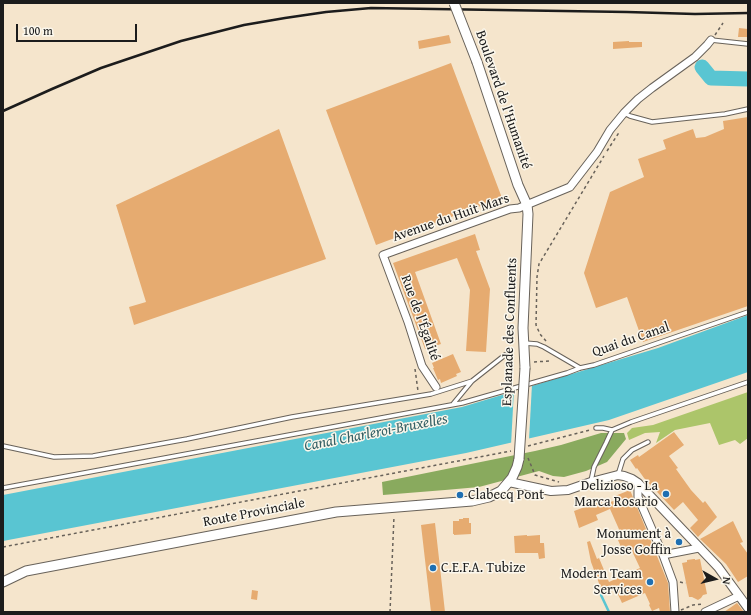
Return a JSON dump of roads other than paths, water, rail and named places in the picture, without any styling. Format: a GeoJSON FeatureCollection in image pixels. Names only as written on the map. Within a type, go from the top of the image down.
{"type":"FeatureCollection","features":[{"type":"Feature","properties":{"kind":"main road","name":"Boulevard de l'Humanité"},"geometry":{"type":"LineString","coordinates":[[454,3],[476,62],[519,190],[527,205]]}},
{"type":"Feature","properties":{"kind":"main road","name":"Esplanade des Confluents"},"geometry":{"type":"LineString","coordinates":[[523,457],[528,365],[523,328],[528,214],[527,205]]}},
{"type":"Feature","properties":{"kind":"main road","name":"Route Provinciale"},"geometry":{"type":"LineString","coordinates":[[3,582],[26,571],[34,569],[336,512],[472,501],[489,497],[501,491],[512,478],[523,457]]}},
{"type":"Feature","properties":{"kind":"street","name":"Avenue du Huit Mars"},"geometry":{"type":"LineString","coordinates":[[383,255],[510,209],[519,208],[570,187],[597,152],[610,130],[627,114],[638,99],[703,50],[711,40]]}},
{"type":"Feature","properties":{"kind":"street","name":"Rue de l'Égalité"},"geometry":{"type":"LineString","coordinates":[[383,255],[408,322],[422,366],[436,387]]}},
{"type":"Feature","properties":{"kind":"street"},"geometry":{"type":"LineString","coordinates":[[508,482],[552,491],[568,490],[618,475],[632,479],[638,483],[718,568],[748,608]]}},
{"type":"Feature","properties":{"kind":"street"},"geometry":{"type":"LineString","coordinates":[[638,483],[638,497],[673,582],[675,612]]}},
{"type":"Feature","properties":{"kind":"street"},"geometry":{"type":"LineString","coordinates":[[663,555],[699,548]]}},
{"type":"Feature","properties":{"kind":"street"},"geometry":{"type":"LineString","coordinates":[[705,612],[739,596]]}},
{"type":"Feature","properties":{"kind":"lane"},"geometry":{"type":"LineString","coordinates":[[711,40],[748,44]]}},
{"type":"Feature","properties":{"kind":"lane"},"geometry":{"type":"LineString","coordinates":[[627,114],[652,122],[725,114],[748,108]]}},
{"type":"Feature","properties":{"kind":"lane","name":"Quai du Canal"},"geometry":{"type":"LineString","coordinates":[[524,342],[537,344],[580,368],[594,365],[748,312]]}},
{"type":"Feature","properties":{"kind":"lane"},"geometry":{"type":"LineString","coordinates":[[453,404],[472,381],[505,355]]}},
{"type":"Feature","properties":{"kind":"lane"},"geometry":{"type":"LineString","coordinates":[[3,488],[453,404],[514,388],[580,368]]}},
{"type":"Feature","properties":{"kind":"lane"},"geometry":{"type":"LineString","coordinates":[[3,446],[54,457],[93,456],[187,440],[292,417],[431,394],[472,381]]}},
{"type":"Feature","properties":{"kind":"lane"},"geometry":{"type":"LineString","coordinates":[[596,428],[612,430],[631,422],[748,382]]}},
{"type":"Feature","properties":{"kind":"lane"},"geometry":{"type":"LineString","coordinates":[[591,482],[594,467],[612,430]]}},
{"type":"Feature","properties":{"kind":"lane"},"geometry":{"type":"LineString","coordinates":[[618,475],[623,459],[632,450],[648,442]]}},
{"type":"Feature","properties":{"kind":"water","name":"Canal Charleroi-Bruxelles"},"geometry":{"type":"Polygon","coordinates":[[[748,315],[748,372],[609,420],[466,453],[3,541],[3,495],[462,407],[658,348],[748,315]]]}},
{"type":"Feature","properties":{"kind":"waterway"},"geometry":{"type":"LineString","coordinates":[[702,67],[711,78],[748,79]]}},
{"type":"Feature","properties":{"kind":"waterway"},"geometry":{"type":"LineString","coordinates":[[601,595],[609,612]]}},
{"type":"Feature","properties":{"kind":"railway"},"geometry":{"type":"LineString","coordinates":[[3,111],[101,68],[181,41],[244,25],[326,12],[371,8],[695,14],[748,13]]}},
{"type":"Feature","properties":{"kind":"place","name":"Delizioso - La Marca Rosario"},"geometry":{"type":"Point","coordinates":[666,494]}},
{"type":"Feature","properties":{"kind":"place","name":"Clabecq Pont"},"geometry":{"type":"Point","coordinates":[460,495]}},
{"type":"Feature","properties":{"kind":"place","name":"Monument à Josse Goffin"},"geometry":{"type":"Point","coordinates":[679,542]}},
{"type":"Feature","properties":{"kind":"place","name":"C.E.F.A. Tubize"},"geometry":{"type":"Point","coordinates":[433,568]}},
{"type":"Feature","properties":{"kind":"place","name":"Modern Team Services"},"geometry":{"type":"Point","coordinates":[650,582]}}]}
